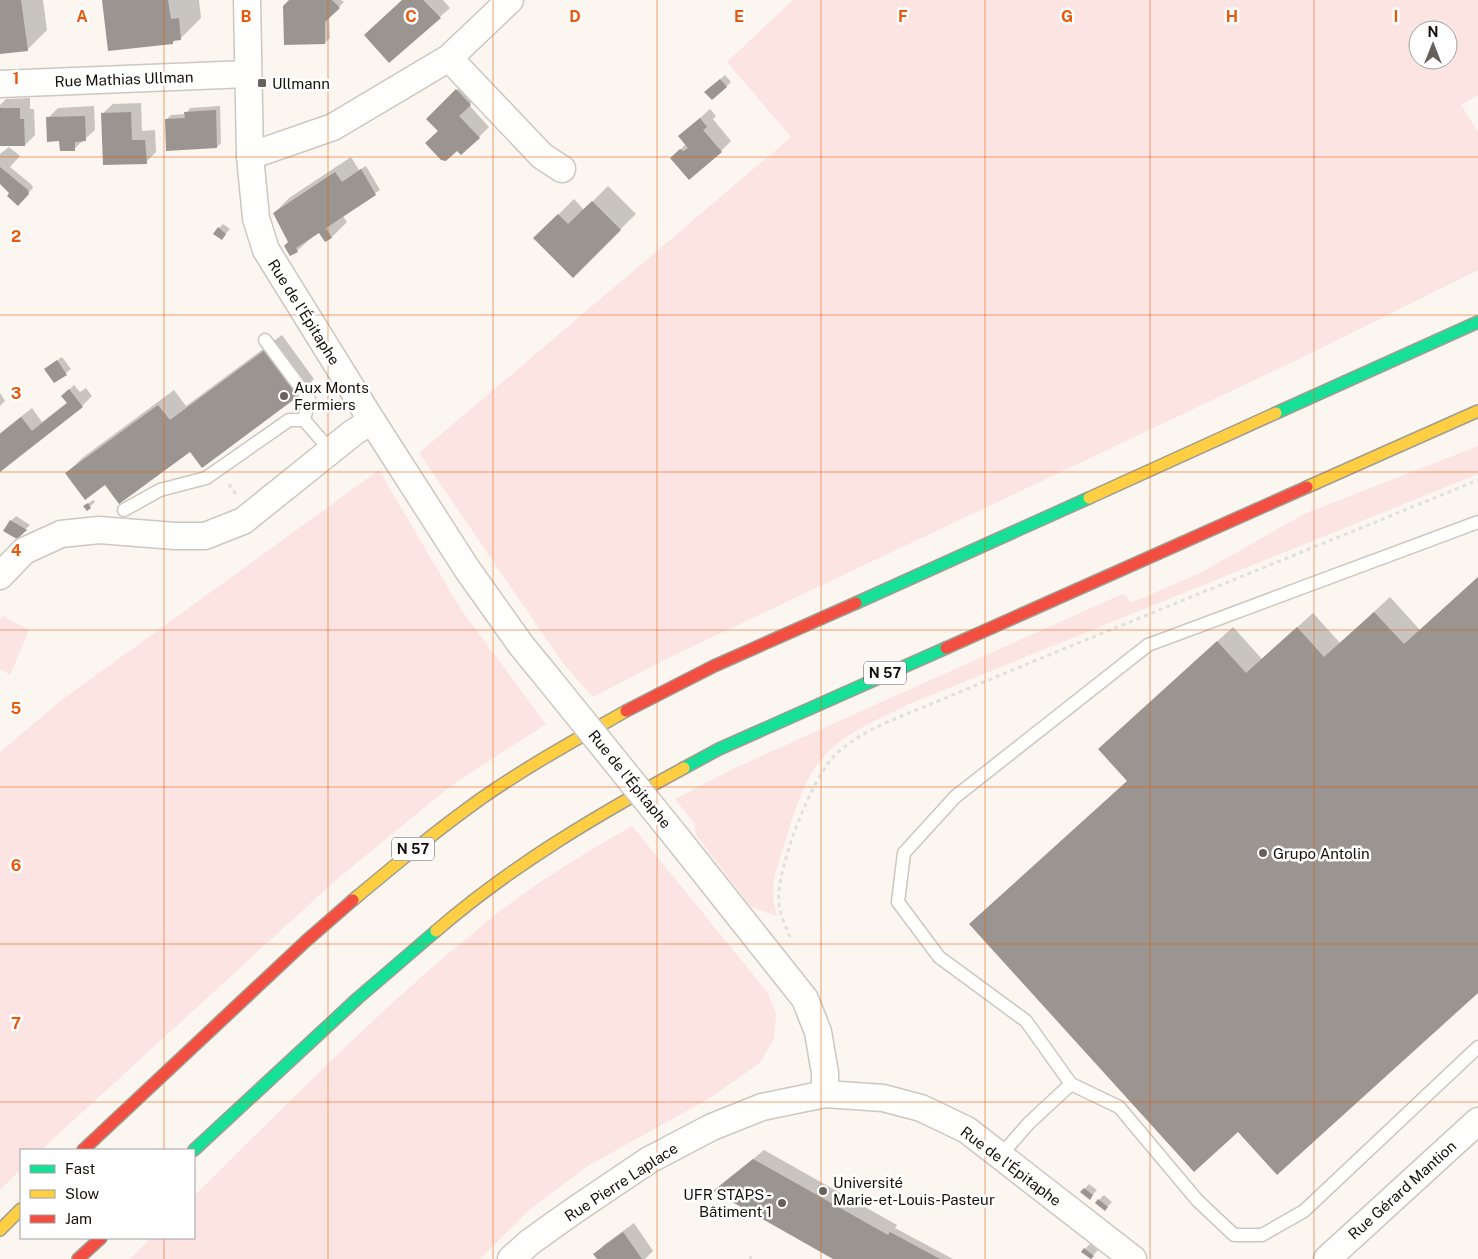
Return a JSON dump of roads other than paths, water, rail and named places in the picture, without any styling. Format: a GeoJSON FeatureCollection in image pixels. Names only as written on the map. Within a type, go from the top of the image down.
{"type":"FeatureCollection","features":[{"type":"Feature","properties":{"kind":"highway"},"geometry":{"type":"LineString","coordinates":[[1424,345],[1478,312]]}},
{"type":"Feature","properties":{"kind":"highway","name":"N 57"},"geometry":{"type":"LineString","coordinates":[[84,1149],[306,941],[407,854],[482,798],[551,754],[626,711],[714,666],[1478,322]]}},
{"type":"Feature","properties":{"kind":"highway","name":"N 57"},"geometry":{"type":"LineString","coordinates":[[195,1149],[358,998],[443,925],[535,855],[614,806],[718,749],[1478,412]]}},
{"type":"Feature","properties":{"kind":"highway"},"geometry":{"type":"LineString","coordinates":[[0,1230],[20,1210]]}},
{"type":"Feature","properties":{"kind":"highway"},"geometry":{"type":"LineString","coordinates":[[78,1259],[100,1239]]}},
{"type":"Feature","properties":{"kind":"street","name":"Rue de l'Épitaphe"},"geometry":{"type":"LineString","coordinates":[[247,0],[250,156],[256,218],[266,250],[372,421],[467,568],[521,645],[806,999],[818,1032],[825,1073],[825,1094],[883,1098],[921,1108],[967,1130],[1133,1259]]}},
{"type":"Feature","properties":{"kind":"street"},"geometry":{"type":"LineString","coordinates":[[250,156],[333,127],[450,58],[510,0]]}},
{"type":"Feature","properties":{"kind":"street"},"geometry":{"type":"LineString","coordinates":[[450,58],[542,156],[562,169]]}},
{"type":"Feature","properties":{"kind":"street","name":"Rue Mathias Ullman"},"geometry":{"type":"LineString","coordinates":[[0,84],[248,74]]}},
{"type":"Feature","properties":{"kind":"street"},"geometry":{"type":"LineString","coordinates":[[0,576],[24,551],[61,534],[99,530],[174,536],[205,536],[243,520],[354,432],[372,421]]}},
{"type":"Feature","properties":{"kind":"street","name":"Rue Pierre Laplace"},"geometry":{"type":"LineString","coordinates":[[511,1259],[530,1242],[572,1212],[657,1156],[712,1127],[762,1107],[825,1094]]}},
{"type":"Feature","properties":{"kind":"street","name":"Rue Gérard Mantion"},"geometry":{"type":"LineString","coordinates":[[1327,1259],[1478,1121]]}},
{"type":"Feature","properties":{"kind":"lane"},"geometry":{"type":"LineString","coordinates":[[265,340],[309,399],[304,420]]}},
{"type":"Feature","properties":{"kind":"lane"},"geometry":{"type":"LineString","coordinates":[[124,510],[160,490],[206,478],[289,420],[304,420],[331,451]]}},
{"type":"Feature","properties":{"kind":"lane"},"geometry":{"type":"LineString","coordinates":[[1478,522],[1148,644],[955,797],[904,853],[898,902],[939,957],[1026,1021],[1071,1084],[1119,1107],[1197,1200],[1234,1234],[1262,1234],[1304,1211],[1478,1047]]}},
{"type":"Feature","properties":{"kind":"lane"},"geometry":{"type":"LineString","coordinates":[[1000,1156],[1029,1123],[1071,1084]]}},
{"type":"Feature","properties":{"kind":"place","name":"Ullmann"},"geometry":{"type":"Point","coordinates":[262,83]}},
{"type":"Feature","properties":{"kind":"place","name":"Aux Monts Fermiers"},"geometry":{"type":"Point","coordinates":[284,396]}},
{"type":"Feature","properties":{"kind":"place","name":"Grupo Antolin"},"geometry":{"type":"Point","coordinates":[1263,853]}},
{"type":"Feature","properties":{"kind":"place","name":"Université Marie-et-Louis-Pasteur"},"geometry":{"type":"Point","coordinates":[823,1191]}},
{"type":"Feature","properties":{"kind":"place","name":"UFR STAPS - Bâtiment 1"},"geometry":{"type":"Point","coordinates":[782,1203]}}]}
